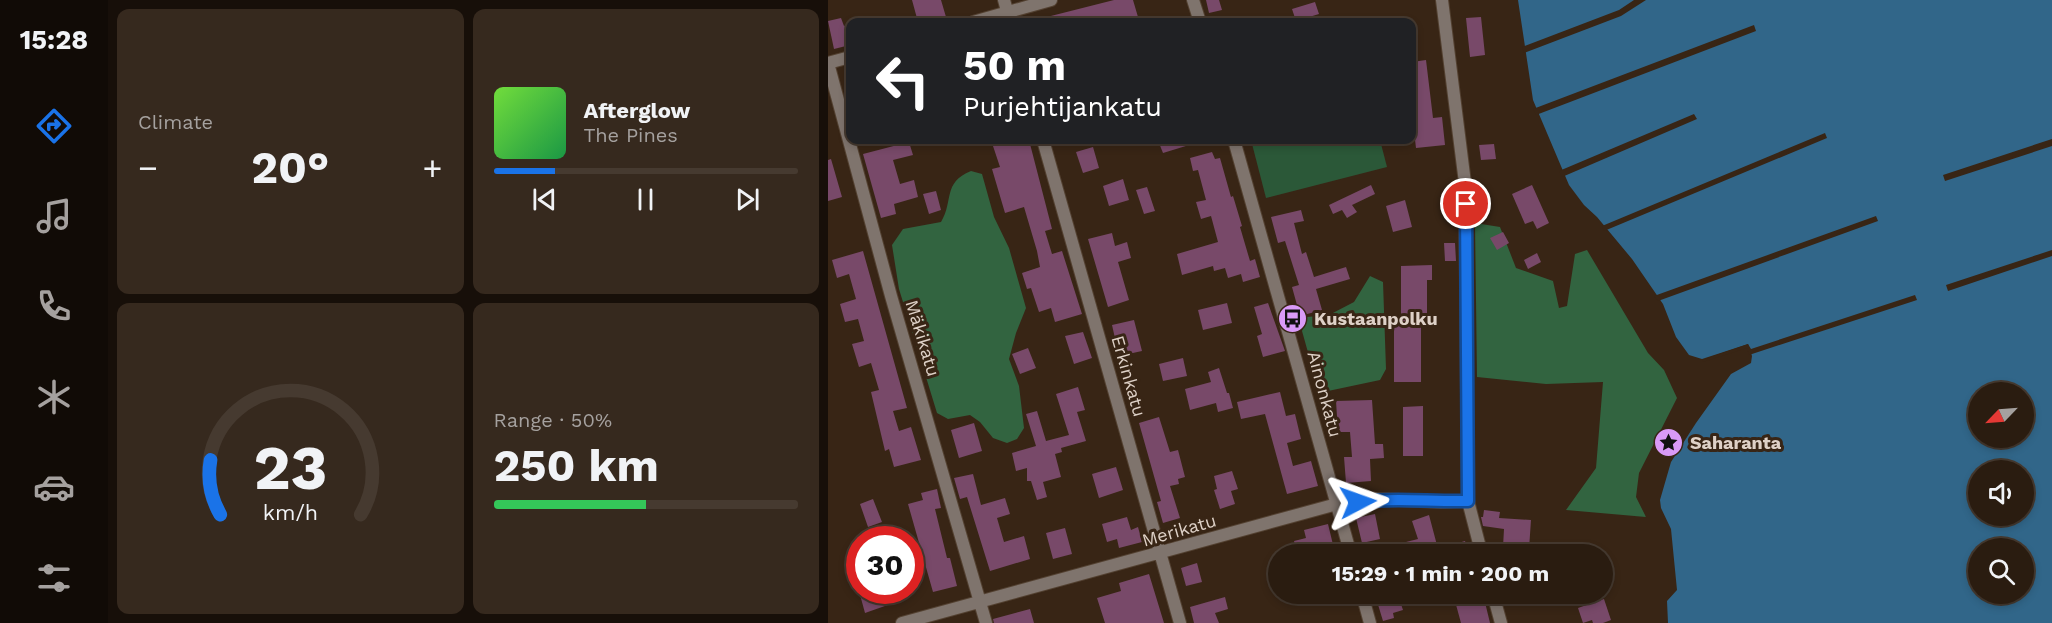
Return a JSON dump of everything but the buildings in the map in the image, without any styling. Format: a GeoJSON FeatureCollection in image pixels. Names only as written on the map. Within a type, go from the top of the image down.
{"type":"FeatureCollection","features":[{"type":"Feature","properties":{"kind":"street"},"geometry":{"type":"LineString","coordinates":[[1004,0],[1009,18],[1051,0]]}},
{"type":"Feature","properties":{"kind":"street"},"geometry":{"type":"LineString","coordinates":[[1194,0],[1199,18]]}},
{"type":"Feature","properties":{"kind":"street"},"geometry":{"type":"LineString","coordinates":[[1442,0],[1465,183],[1468,501],[1479,544]]}},
{"type":"Feature","properties":{"kind":"street"},"geometry":{"type":"LineString","coordinates":[[828,63],[846,58]]}},
{"type":"Feature","properties":{"kind":"street","name":"Mäkikatu"},"geometry":{"type":"LineString","coordinates":[[828,63],[846,130]]}},
{"type":"Feature","properties":{"kind":"street","name":"Mäkikatu"},"geometry":{"type":"LineString","coordinates":[[850,144],[891,296],[986,623]]}},
{"type":"Feature","properties":{"kind":"street","name":"Erkinkatu"},"geometry":{"type":"LineString","coordinates":[[1044,144],[1180,623]]}},
{"type":"Feature","properties":{"kind":"street","name":"Ainonkatu"},"geometry":{"type":"LineString","coordinates":[[1235,144],[1348,544]]}},
{"type":"Feature","properties":{"kind":"street","name":"Merikatu"},"geometry":{"type":"LineString","coordinates":[[902,623],[1336,504],[1379,499],[1468,501]]}},
{"type":"Feature","properties":{"kind":"street"},"geometry":{"type":"LineString","coordinates":[[1365,604],[1370,623]]}},
{"type":"Feature","properties":{"kind":"street"},"geometry":{"type":"LineString","coordinates":[[1496,604],[1501,623]]}},
{"type":"Feature","properties":{"kind":"green space"},"geometry":{"type":"Polygon","coordinates":[[[1252,144],[1381,144],[1387,167],[1266,198],[1252,144]]]}},
{"type":"Feature","properties":{"kind":"green space"},"geometry":{"type":"Polygon","coordinates":[[[971,171],[982,174],[994,217],[1009,248],[1026,308],[1009,359],[1019,386],[1024,428],[1017,439],[1007,443],[993,438],[980,422],[970,415],[948,419],[937,413],[899,289],[892,245],[903,229],[941,222],[952,187],[956,181],[971,171]]]}},
{"type":"Feature","properties":{"kind":"green space"},"geometry":{"type":"Polygon","coordinates":[[[1475,223],[1500,227],[1516,268],[1553,281],[1559,308],[1567,306],[1575,254],[1587,250],[1648,353],[1664,370],[1677,398],[1639,473],[1636,497],[1646,517],[1566,510],[1596,468],[1603,382],[1546,384],[1477,377],[1475,223]]]}},
{"type":"Feature","properties":{"kind":"green space"},"geometry":{"type":"Polygon","coordinates":[[[1370,276],[1383,282],[1386,369],[1380,380],[1328,391],[1318,388],[1302,331],[1307,317],[1329,315],[1354,302],[1370,276]]]}},
{"type":"Feature","properties":{"kind":"water"},"geometry":{"type":"Polygon","coordinates":[[[1518,0],[2052,0],[2052,623],[1668,623],[1667,601],[1677,590],[1671,529],[1661,508],[1660,500],[1671,462],[1731,374],[1751,363],[1752,356],[1748,344],[1702,359],[1689,355],[1676,337],[1663,304],[1632,259],[1569,185],[1533,100],[1518,0]]]}},
{"type":"Feature","properties":{"kind":"pier"},"geometry":{"type":"Polygon","coordinates":[[[1634,0],[1646,0],[1621,16],[1524,53],[1522,47],[1619,10],[1634,0]]]}},
{"type":"Feature","properties":{"kind":"pier"},"geometry":{"type":"Polygon","coordinates":[[[1754,25],[1756,31],[1536,115],[1533,109],[1754,25]]]}},
{"type":"Feature","properties":{"kind":"pier"},"geometry":{"type":"Polygon","coordinates":[[[1694,114],[1697,119],[1562,177],[1559,171],[1694,114]]]}},
{"type":"Feature","properties":{"kind":"pier"},"geometry":{"type":"Polygon","coordinates":[[[1825,133],[1827,138],[1604,231],[1603,229],[1602,226],[1825,133]]]}},
{"type":"Feature","properties":{"kind":"pier"},"geometry":{"type":"Polygon","coordinates":[[[2052,139],[2052,146],[1945,181],[1943,175],[2052,139]]]}},
{"type":"Feature","properties":{"kind":"pier"},"geometry":{"type":"Polygon","coordinates":[[[1876,216],[1878,221],[1658,301],[1654,296],[1876,216]]]}},
{"type":"Feature","properties":{"kind":"pier"},"geometry":{"type":"Polygon","coordinates":[[[2052,250],[2052,256],[1948,291],[1946,285],[2052,250]]]}},
{"type":"Feature","properties":{"kind":"pier"},"geometry":{"type":"Polygon","coordinates":[[[1915,295],[1917,300],[1749,355],[1747,348],[1703,362],[1702,360],[1748,344],[1751,349],[1915,295]]]}},
{"type":"Feature","properties":{"kind":"place","name":"Kustaanpolku"},"geometry":{"type":"Point","coordinates":[1293,318]}},
{"type":"Feature","properties":{"kind":"place","name":"Saharanta"},"geometry":{"type":"Point","coordinates":[1669,442]}},
{"type":"Feature","properties":{"kind":"route"},"geometry":{"type":"LineString","coordinates":[[1358,502],[1379,499],[1468,501],[1466,204]]}}]}
